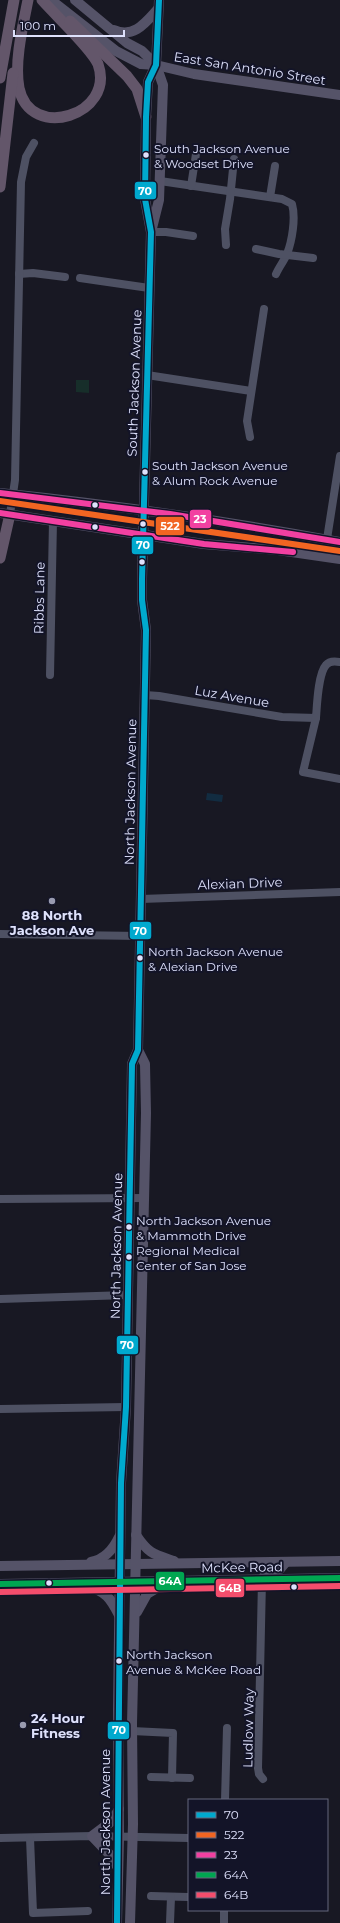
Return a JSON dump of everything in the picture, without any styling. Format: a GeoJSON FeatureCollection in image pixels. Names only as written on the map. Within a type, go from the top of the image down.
{"type":"FeatureCollection","features":[{"type":"Feature","properties":{"kind":"highway"},"geometry":{"type":"LineString","coordinates":[[0,78],[14,0]]}},
{"type":"Feature","properties":{"kind":"highway"},"geometry":{"type":"LineString","coordinates":[[27,5],[17,68],[21,94],[30,106],[44,116],[60,118],[74,115],[87,106],[96,95],[100,74],[98,65],[93,55],[42,0]]}},
{"type":"Feature","properties":{"kind":"highway"},"geometry":{"type":"LineString","coordinates":[[47,0],[127,76],[137,89],[146,118]]}},
{"type":"Feature","properties":{"kind":"highway"},"geometry":{"type":"LineString","coordinates":[[0,187],[15,57],[19,34],[27,5]]}},
{"type":"Feature","properties":{"kind":"highway"},"geometry":{"type":"LineString","coordinates":[[0,558],[5,514]]}},
{"type":"Feature","properties":{"kind":"main road","name":"East San Antonio Street"},"geometry":{"type":"LineString","coordinates":[[50,0],[116,51],[141,64],[156,65],[194,74],[340,95]]}},
{"type":"Feature","properties":{"kind":"main road"},"geometry":{"type":"LineString","coordinates":[[75,0],[127,43],[142,51],[156,65]]}},
{"type":"Feature","properties":{"kind":"main road","name":"South Jackson Avenue"},"geometry":{"type":"LineString","coordinates":[[143,534],[151,232],[159,200],[163,86],[156,65],[159,4]]}},
{"type":"Feature","properties":{"kind":"main road"},"geometry":{"type":"LineString","coordinates":[[97,19],[115,31],[124,34],[132,33],[140,28],[159,4]]}},
{"type":"Feature","properties":{"kind":"main road","name":"South Jackson Avenue"},"geometry":{"type":"LineString","coordinates":[[151,232],[145,198],[146,118],[148,82],[156,65]]}},
{"type":"Feature","properties":{"kind":"main road"},"geometry":{"type":"LineString","coordinates":[[0,493],[243,525],[340,542]]}},
{"type":"Feature","properties":{"kind":"main road"},"geometry":{"type":"LineString","coordinates":[[5,514],[204,544],[278,550],[340,559]]}},
{"type":"Feature","properties":{"kind":"main road","name":"North Jackson Avenue"},"geometry":{"type":"LineString","coordinates":[[117,1923],[119,1837],[118,1710],[121,1483],[126,1407],[132,1064],[138,1050],[145,695],[146,630],[142,600],[143,534]]}},
{"type":"Feature","properties":{"kind":"main road","name":"North Jackson Avenue"},"geometry":{"type":"LineString","coordinates":[[130,1923],[132,1731],[146,1113],[145,1064],[138,1050]]}},
{"type":"Feature","properties":{"kind":"main road"},"geometry":{"type":"LineString","coordinates":[[126,1386],[130,1392],[133,1407],[140,1413]]}},
{"type":"Feature","properties":{"kind":"main road"},"geometry":{"type":"LineString","coordinates":[[79,1564],[96,1561],[106,1556],[115,1547],[121,1534]]}},
{"type":"Feature","properties":{"kind":"main road"},"geometry":{"type":"LineString","coordinates":[[136,1534],[151,1553],[180,1563]]}},
{"type":"Feature","properties":{"kind":"main road","name":"McKee Road"},"geometry":{"type":"LineString","coordinates":[[0,1566],[340,1561]]}},
{"type":"Feature","properties":{"kind":"main road"},"geometry":{"type":"LineString","coordinates":[[262,1580],[266,1573],[280,1569],[286,1562]]}},
{"type":"Feature","properties":{"kind":"main road","name":"McKee Road"},"geometry":{"type":"LineString","coordinates":[[0,1584],[340,1578]]}},
{"type":"Feature","properties":{"kind":"main road"},"geometry":{"type":"LineString","coordinates":[[135,1616],[146,1594],[168,1581]]}},
{"type":"Feature","properties":{"kind":"main road"},"geometry":{"type":"LineString","coordinates":[[75,1583],[103,1592],[110,1598],[120,1616]]}},
{"type":"Feature","properties":{"kind":"main road"},"geometry":{"type":"LineString","coordinates":[[118,1870],[112,1857],[92,1836],[109,1823],[119,1809]]}},
{"type":"Feature","properties":{"kind":"street"},"geometry":{"type":"LineString","coordinates":[[5,514],[14,494],[21,182],[26,157],[34,143]]}},
{"type":"Feature","properties":{"kind":"street"},"geometry":{"type":"LineString","coordinates":[[191,186],[196,154]]}},
{"type":"Feature","properties":{"kind":"street"},"geometry":{"type":"LineString","coordinates":[[226,245],[225,229],[234,159]]}},
{"type":"Feature","properties":{"kind":"street"},"geometry":{"type":"LineString","coordinates":[[270,197],[275,166]]}},
{"type":"Feature","properties":{"kind":"street"},"geometry":{"type":"LineString","coordinates":[[160,181],[282,199],[292,204],[294,216],[287,254],[276,274]]}},
{"type":"Feature","properties":{"kind":"street"},"geometry":{"type":"LineString","coordinates":[[151,232],[192,236]]}},
{"type":"Feature","properties":{"kind":"street"},"geometry":{"type":"LineString","coordinates":[[256,249],[313,258]]}},
{"type":"Feature","properties":{"kind":"street"},"geometry":{"type":"LineString","coordinates":[[19,274],[33,273],[65,277]]}},
{"type":"Feature","properties":{"kind":"street"},"geometry":{"type":"LineString","coordinates":[[80,278],[149,288]]}},
{"type":"Feature","properties":{"kind":"street"},"geometry":{"type":"LineString","coordinates":[[250,437],[248,421],[251,391],[264,308]]}},
{"type":"Feature","properties":{"kind":"street"},"geometry":{"type":"LineString","coordinates":[[147,375],[251,391]]}},
{"type":"Feature","properties":{"kind":"street"},"geometry":{"type":"LineString","coordinates":[[327,540],[340,456]]}},
{"type":"Feature","properties":{"kind":"street","name":"Ribbs Lane"},"geometry":{"type":"LineString","coordinates":[[50,675],[53,521]]}},
{"type":"Feature","properties":{"kind":"street"},"geometry":{"type":"LineString","coordinates":[[340,662],[334,661],[326,664],[322,672],[316,718],[303,772],[340,779]]}},
{"type":"Feature","properties":{"kind":"street","name":"Luz Avenue"},"geometry":{"type":"LineString","coordinates":[[145,695],[159,696],[282,717],[316,718]]}},
{"type":"Feature","properties":{"kind":"street","name":"Alexian Drive"},"geometry":{"type":"LineString","coordinates":[[141,899],[340,892]]}},
{"type":"Feature","properties":{"kind":"street"},"geometry":{"type":"LineString","coordinates":[[0,934],[140,936]]}},
{"type":"Feature","properties":{"kind":"street"},"geometry":{"type":"LineString","coordinates":[[0,1200],[145,1198]]}},
{"type":"Feature","properties":{"kind":"street"},"geometry":{"type":"LineString","coordinates":[[0,1299],[128,1295]]}},
{"type":"Feature","properties":{"kind":"street"},"geometry":{"type":"LineString","coordinates":[[0,1409],[126,1407]]}},
{"type":"Feature","properties":{"kind":"street","name":"Ludlow Way"},"geometry":{"type":"LineString","coordinates":[[262,1580],[258,1768],[259,1774],[263,1780]]}},
{"type":"Feature","properties":{"kind":"street"},"geometry":{"type":"LineString","coordinates":[[225,1799],[227,1728]]}},
{"type":"Feature","properties":{"kind":"street"},"geometry":{"type":"LineString","coordinates":[[132,1731],[173,1733],[172,1778]]}},
{"type":"Feature","properties":{"kind":"street"},"geometry":{"type":"LineString","coordinates":[[151,1778],[190,1778]]}},
{"type":"Feature","properties":{"kind":"street"},"geometry":{"type":"LineString","coordinates":[[0,1838],[92,1836],[188,1838]]}},
{"type":"Feature","properties":{"kind":"street"},"geometry":{"type":"LineString","coordinates":[[30,1838],[33,1913],[88,1912]]}},
{"type":"Feature","properties":{"kind":"street"},"geometry":{"type":"LineString","coordinates":[[151,1896],[188,1897]]}},
{"type":"Feature","properties":{"kind":"street"},"geometry":{"type":"LineString","coordinates":[[170,1923],[171,1896]]}},
{"type":"Feature","properties":{"kind":"street"},"geometry":{"type":"LineString","coordinates":[[224,1911],[224,1923]]}},
{"type":"Feature","properties":{"kind":"green space"},"geometry":{"type":"Polygon","coordinates":[[[76,380],[89,380],[89,393],[76,392],[76,380]]]}},
{"type":"Feature","properties":{"kind":"water"},"geometry":{"type":"Polygon","coordinates":[[[207,793],[223,795],[222,802],[206,800],[207,793]]]}},
{"type":"Feature","properties":{"kind":"transit line","name":"70"},"geometry":{"type":"LineString","coordinates":[[117,1923],[121,1483],[126,1407],[132,1064],[138,1050],[146,630],[142,600],[142,579],[151,232],[145,199],[146,117],[148,82],[156,65],[159,0]]}},
{"type":"Feature","properties":{"kind":"transit line","name":"23"},"geometry":{"type":"LineString","coordinates":[[0,493],[170,514],[340,542]]}},
{"type":"Feature","properties":{"kind":"transit line","name":"522"},"geometry":{"type":"LineString","coordinates":[[0,501],[340,551]]}},
{"type":"Feature","properties":{"kind":"transit line","name":"23"},"geometry":{"type":"LineString","coordinates":[[0,513],[204,544],[293,552]]}},
{"type":"Feature","properties":{"kind":"transit line","name":"64A"},"geometry":{"type":"LineString","coordinates":[[0,1584],[340,1578]]}},
{"type":"Feature","properties":{"kind":"transit line","name":"64B"},"geometry":{"type":"LineString","coordinates":[[0,1592],[340,1586]]}},
{"type":"Feature","properties":{"kind":"place","name":"South Jackson Avenue & Woodset Drive"},"geometry":{"type":"Point","coordinates":[146,155]}},
{"type":"Feature","properties":{"kind":"place","name":"South Jackson Avenue & Alum Rock Avenue"},"geometry":{"type":"Point","coordinates":[145,472]}},
{"type":"Feature","properties":{"kind":"place","name":"88 North Jackson Ave"},"geometry":{"type":"Point","coordinates":[52,901]}},
{"type":"Feature","properties":{"kind":"place","name":"North Jackson Avenue & Alexian Drive"},"geometry":{"type":"Point","coordinates":[140,958]}},
{"type":"Feature","properties":{"kind":"place","name":"North Jackson Avenue & Mammoth Drive"},"geometry":{"type":"Point","coordinates":[129,1227]}},
{"type":"Feature","properties":{"kind":"place","name":"Regional Medical Center of San Jose"},"geometry":{"type":"Point","coordinates":[129,1257]}},
{"type":"Feature","properties":{"kind":"place","name":"North Jackson Avenue & McKee Road"},"geometry":{"type":"Point","coordinates":[119,1661]}},
{"type":"Feature","properties":{"kind":"place","name":"24 Hour Fitness"},"geometry":{"type":"Point","coordinates":[23,1725]}}]}
